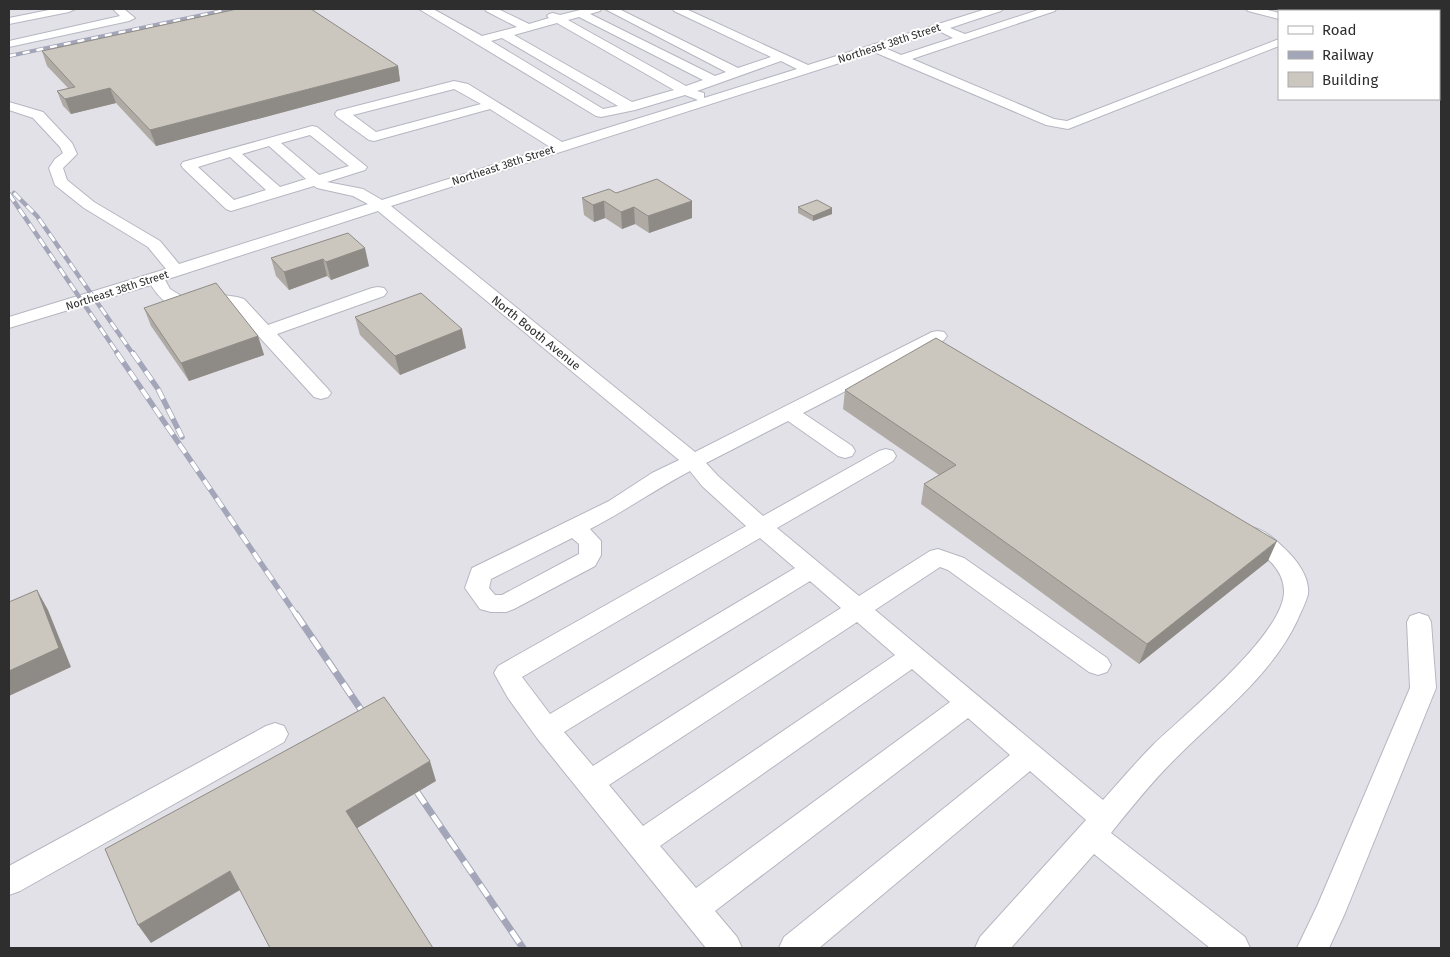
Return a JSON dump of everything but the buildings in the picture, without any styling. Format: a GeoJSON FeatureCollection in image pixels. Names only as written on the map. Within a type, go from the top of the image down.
{"type":"FeatureCollection","features":[{"type":"Feature","properties":{"kind":"street"},"geometry":{"type":"LineString","coordinates":[[9,21],[69,9]]}},
{"type":"Feature","properties":{"kind":"street"},"geometry":{"type":"LineString","coordinates":[[9,32],[118,9],[129,18],[9,44]]}},
{"type":"Feature","properties":{"kind":"street"},"geometry":{"type":"LineString","coordinates":[[425,9],[481,40],[601,113],[630,107],[685,91],[782,57]]}},
{"type":"Feature","properties":{"kind":"street"},"geometry":{"type":"LineString","coordinates":[[490,9],[526,28]]}},
{"type":"Feature","properties":{"kind":"street"},"geometry":{"type":"LineString","coordinates":[[540,9],[685,91],[710,100]]}},
{"type":"Feature","properties":{"kind":"street"},"geometry":{"type":"LineString","coordinates":[[481,40],[596,9]]}},
{"type":"Feature","properties":{"kind":"street"},"geometry":{"type":"LineString","coordinates":[[611,9],[737,73]]}},
{"type":"Feature","properties":{"kind":"street"},"geometry":{"type":"LineString","coordinates":[[678,9],[807,69]]}},
{"type":"Feature","properties":{"kind":"street","name":"Northeast 38th Street"},"geometry":{"type":"LineString","coordinates":[[9,323],[83,302],[380,204],[997,9]]}},
{"type":"Feature","properties":{"kind":"street"},"geometry":{"type":"LineString","coordinates":[[901,59],[1051,9]]}},
{"type":"Feature","properties":{"kind":"street"},"geometry":{"type":"LineString","coordinates":[[1252,9],[1278,16]]}},
{"type":"Feature","properties":{"kind":"street"},"geometry":{"type":"LineString","coordinates":[[579,13],[714,81]]}},
{"type":"Feature","properties":{"kind":"street"},"geometry":{"type":"LineString","coordinates":[[939,27],[963,39]]}},
{"type":"Feature","properties":{"kind":"street"},"geometry":{"type":"LineString","coordinates":[[504,34],[630,107]]}},
{"type":"Feature","properties":{"kind":"street"},"geometry":{"type":"LineString","coordinates":[[874,48],[1051,122],[1068,125],[1278,42]]}},
{"type":"Feature","properties":{"kind":"street"},"geometry":{"type":"LineString","coordinates":[[491,104],[374,137],[342,114],[454,85],[463,87],[491,104],[560,148]]}},
{"type":"Feature","properties":{"kind":"street"},"geometry":{"type":"LineString","coordinates":[[9,106],[38,116],[67,146],[70,154],[56,168],[60,182],[89,205],[154,244],[176,271]]}},
{"type":"Feature","properties":{"kind":"street"},"geometry":{"type":"LineString","coordinates":[[312,130],[360,167],[231,206],[188,165],[272,141],[312,130]]}},
{"type":"Feature","properties":{"kind":"street"},"geometry":{"type":"LineString","coordinates":[[272,141],[316,180]]}},
{"type":"Feature","properties":{"kind":"street"},"geometry":{"type":"LineString","coordinates":[[232,152],[277,192]]}},
{"type":"Feature","properties":{"kind":"street","name":"North Booth Avenue"},"geometry":{"type":"LineString","coordinates":[[316,180],[322,186],[358,192],[380,204],[693,461],[710,481],[761,526],[1030,755],[1098,827],[1234,948]]}},
{"type":"Feature","properties":{"kind":"street"},"geometry":{"type":"LineString","coordinates":[[155,278],[164,292],[180,303],[219,299],[238,303],[321,393]]}},
{"type":"Feature","properties":{"kind":"street"},"geometry":{"type":"LineString","coordinates":[[265,332],[378,292]]}},
{"type":"Feature","properties":{"kind":"street"},"geometry":{"type":"LineString","coordinates":[[574,527],[590,541],[590,555],[587,560],[506,603],[491,604],[484,600],[477,588],[480,574],[574,527],[618,506],[660,478],[938,336]]}},
{"type":"Feature","properties":{"kind":"street"},"geometry":{"type":"LineString","coordinates":[[789,412],[845,451]]}},
{"type":"Feature","properties":{"kind":"street"},"geometry":{"type":"LineString","coordinates":[[726,948],[546,730],[517,691],[507,673],[886,456]]}},
{"type":"Feature","properties":{"kind":"street"},"geometry":{"type":"LineString","coordinates":[[991,948],[1162,754],[1257,661],[1285,623],[1296,593],[1294,578],[1280,557],[1266,544],[1235,525]]}},
{"type":"Feature","properties":{"kind":"street"},"geometry":{"type":"LineString","coordinates":[[590,783],[938,557],[956,564],[1098,665]]}},
{"type":"Feature","properties":{"kind":"street"},"geometry":{"type":"LineString","coordinates":[[546,730],[811,569]]}},
{"type":"Feature","properties":{"kind":"street"},"geometry":{"type":"LineString","coordinates":[[1313,948],[1330,913],[1423,688],[1420,622]]}},
{"type":"Feature","properties":{"kind":"street"},"geometry":{"type":"LineString","coordinates":[[640,844],[913,655]]}},
{"type":"Feature","properties":{"kind":"street"},"geometry":{"type":"LineString","coordinates":[[694,908],[968,703]]}},
{"type":"Feature","properties":{"kind":"street"},"geometry":{"type":"LineString","coordinates":[[9,881],[275,734]]}},
{"type":"Feature","properties":{"kind":"street"},"geometry":{"type":"LineString","coordinates":[[795,948],[1030,755]]}},
{"type":"Feature","properties":{"kind":"shaded area"},"geometry":{"type":"Polygon","coordinates":[[[9,9],[1441,9],[1441,948],[9,948],[9,9]]]}},
{"type":"Feature","properties":{"kind":"railway"},"geometry":{"type":"LineString","coordinates":[[9,56],[231,9]]}},
{"type":"Feature","properties":{"kind":"railway"},"geometry":{"type":"LineString","coordinates":[[14,193],[37,216],[133,354]]}},
{"type":"Feature","properties":{"kind":"railway"},"geometry":{"type":"LineString","coordinates":[[9,194],[118,354]]}},
{"type":"Feature","properties":{"kind":"railway"},"geometry":{"type":"LineString","coordinates":[[117,353],[297,616]]}},
{"type":"Feature","properties":{"kind":"railway"},"geometry":{"type":"LineString","coordinates":[[133,353],[158,389],[182,437]]}},
{"type":"Feature","properties":{"kind":"railway"},"geometry":{"type":"LineString","coordinates":[[296,614],[368,720]]}},
{"type":"Feature","properties":{"kind":"railway"},"geometry":{"type":"LineString","coordinates":[[417,792],[523,948]]}}]}
